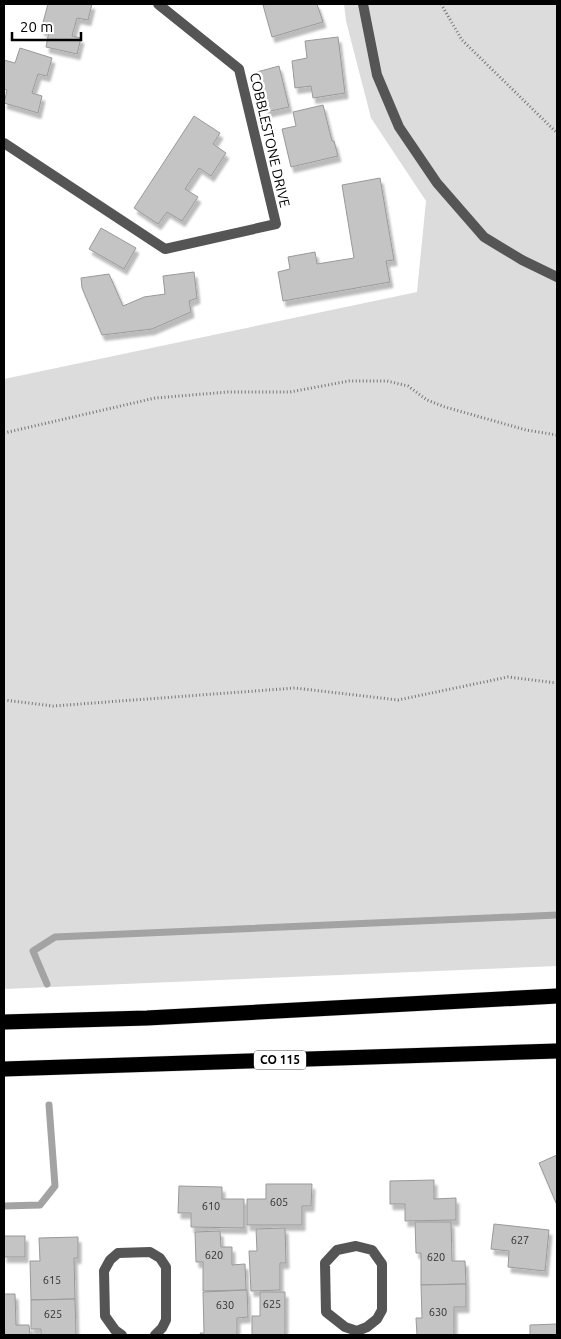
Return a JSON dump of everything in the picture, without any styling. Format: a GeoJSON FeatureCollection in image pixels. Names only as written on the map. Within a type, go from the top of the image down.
{"type":"FeatureCollection","features":[{"type":"Feature","properties":{"kind":"highway"},"geometry":{"type":"LineString","coordinates":[[4,1022],[147,1018],[557,996]]}},
{"type":"Feature","properties":{"kind":"highway","name":"CO 115"},"geometry":{"type":"LineString","coordinates":[[4,1068],[557,1050]]}},
{"type":"Feature","properties":{"kind":"street","name":"COBBLESTONE DRIVE"},"geometry":{"type":"LineString","coordinates":[[4,143],[164,249],[276,224],[239,69],[158,4]]}},
{"type":"Feature","properties":{"kind":"street"},"geometry":{"type":"LineString","coordinates":[[363,4],[377,75],[399,127],[437,183],[484,237],[522,260],[557,277]]}},
{"type":"Feature","properties":{"kind":"street"},"geometry":{"type":"LineString","coordinates":[[356,1246],[372,1250],[382,1264],[382,1310],[377,1319],[357,1333],[345,1327],[326,1312],[325,1263],[336,1250],[356,1246]]}},
{"type":"Feature","properties":{"kind":"street"},"geometry":{"type":"LineString","coordinates":[[122,1335],[115,1330],[105,1316],[104,1271],[110,1260],[118,1252],[150,1252],[160,1258],[166,1267],[166,1320],[162,1328],[155,1335]]}},
{"type":"Feature","properties":{"kind":"path"},"geometry":{"type":"LineString","coordinates":[[441,4],[462,40],[557,133]]}},
{"type":"Feature","properties":{"kind":"path"},"geometry":{"type":"LineString","coordinates":[[4,433],[155,398],[228,392],[290,392],[349,381],[387,381],[408,386],[426,400],[445,407],[526,430],[557,434]]}},
{"type":"Feature","properties":{"kind":"path"},"geometry":{"type":"LineString","coordinates":[[4,700],[53,706],[295,688],[398,700],[508,677],[557,683]]}},
{"type":"Feature","properties":{"kind":"shaded area"},"geometry":{"type":"Polygon","coordinates":[[[344,4],[557,4],[557,966],[4,989],[4,379],[417,292],[426,201],[371,118],[346,21],[344,4]]]}},
{"type":"Feature","properties":{"kind":"building"},"geometry":{"type":"Polygon","coordinates":[[[48,4],[92,4],[88,20],[77,18],[72,36],[81,38],[77,54],[46,47],[49,31],[41,30],[48,4]]]}},
{"type":"Feature","properties":{"kind":"building"},"geometry":{"type":"Polygon","coordinates":[[[317,4],[323,22],[272,37],[263,5],[317,4]]]}},
{"type":"Feature","properties":{"kind":"building"},"geometry":{"type":"Polygon","coordinates":[[[338,37],[345,93],[313,98],[311,86],[295,88],[292,61],[307,58],[305,41],[338,37]]]}},
{"type":"Feature","properties":{"kind":"building"},"geometry":{"type":"Polygon","coordinates":[[[20,48],[52,58],[47,76],[38,74],[32,93],[42,96],[38,113],[4,103],[7,90],[4,89],[4,60],[15,63],[20,48]]]}},
{"type":"Feature","properties":{"kind":"building"},"geometry":{"type":"Polygon","coordinates":[[[279,66],[289,107],[266,112],[257,72],[279,66]]]}},
{"type":"Feature","properties":{"kind":"building"},"geometry":{"type":"Polygon","coordinates":[[[323,105],[332,141],[334,141],[338,156],[291,167],[282,129],[296,126],[293,112],[323,105]]]}},
{"type":"Feature","properties":{"kind":"building"},"geometry":{"type":"Polygon","coordinates":[[[194,116],[220,133],[213,144],[226,153],[211,176],[199,168],[185,189],[198,197],[182,221],[167,212],[158,224],[134,208],[194,116]]]}},
{"type":"Feature","properties":{"kind":"building"},"geometry":{"type":"Polygon","coordinates":[[[380,178],[394,260],[386,261],[390,282],[283,301],[278,272],[290,269],[288,257],[315,252],[317,264],[354,258],[342,185],[380,178]]]}},
{"type":"Feature","properties":{"kind":"building"},"geometry":{"type":"Polygon","coordinates":[[[101,228],[136,248],[124,269],[89,249],[101,228]]]}},
{"type":"Feature","properties":{"kind":"building"},"geometry":{"type":"Polygon","coordinates":[[[194,272],[197,298],[189,301],[191,312],[152,329],[102,335],[82,288],[81,278],[109,274],[123,306],[144,297],[165,294],[163,276],[194,272]]]}},
{"type":"Feature","properties":{"kind":"building"},"geometry":{"type":"Polygon","coordinates":[[[557,1155],[557,1205],[539,1163],[557,1155]]]}},
{"type":"Feature","properties":{"kind":"building"},"geometry":{"type":"Polygon","coordinates":[[[434,1180],[434,1199],[456,1198],[456,1220],[405,1221],[405,1204],[390,1204],[390,1181],[434,1180]]]}},
{"type":"Feature","properties":{"kind":"building"},"geometry":{"type":"Polygon","coordinates":[[[266,1184],[312,1184],[311,1206],[302,1206],[302,1225],[247,1225],[247,1199],[266,1199],[266,1184]]]}},
{"type":"Feature","properties":{"kind":"building"},"geometry":{"type":"Polygon","coordinates":[[[179,1186],[222,1187],[222,1199],[244,1199],[244,1228],[191,1227],[191,1213],[178,1213],[179,1186]]]}},
{"type":"Feature","properties":{"kind":"building"},"geometry":{"type":"Polygon","coordinates":[[[415,1222],[451,1222],[452,1261],[465,1261],[466,1284],[421,1285],[421,1253],[416,1253],[415,1222]]]}},
{"type":"Feature","properties":{"kind":"building"},"geometry":{"type":"Polygon","coordinates":[[[494,1224],[549,1230],[545,1271],[508,1267],[509,1251],[491,1249],[494,1224]]]}},
{"type":"Feature","properties":{"kind":"building"},"geometry":{"type":"Polygon","coordinates":[[[285,1228],[286,1263],[280,1263],[280,1290],[251,1291],[249,1251],[257,1251],[256,1229],[285,1228]]]}},
{"type":"Feature","properties":{"kind":"building"},"geometry":{"type":"Polygon","coordinates":[[[220,1231],[221,1247],[232,1247],[232,1265],[245,1264],[246,1290],[203,1291],[203,1262],[196,1262],[195,1232],[220,1231]]]}},
{"type":"Feature","properties":{"kind":"building"},"geometry":{"type":"Polygon","coordinates":[[[4,1236],[25,1236],[25,1257],[4,1257],[4,1236]]]}},
{"type":"Feature","properties":{"kind":"building"},"geometry":{"type":"Polygon","coordinates":[[[78,1237],[78,1258],[74,1258],[75,1299],[31,1300],[30,1261],[40,1261],[39,1238],[78,1237]]]}},
{"type":"Feature","properties":{"kind":"building"},"geometry":{"type":"Polygon","coordinates":[[[466,1284],[466,1307],[454,1307],[454,1335],[417,1335],[416,1318],[422,1318],[421,1285],[466,1284]]]}},
{"type":"Feature","properties":{"kind":"building"},"geometry":{"type":"Polygon","coordinates":[[[247,1290],[248,1317],[237,1318],[237,1335],[201,1335],[200,1333],[204,1333],[203,1292],[247,1290]]]}},
{"type":"Feature","properties":{"kind":"building"},"geometry":{"type":"Polygon","coordinates":[[[260,1292],[285,1292],[285,1335],[252,1335],[252,1316],[260,1316],[260,1292]]]}},
{"type":"Feature","properties":{"kind":"building"},"geometry":{"type":"Polygon","coordinates":[[[4,1294],[15,1294],[16,1325],[29,1325],[30,1335],[4,1335],[4,1294]]]}},
{"type":"Feature","properties":{"kind":"building"},"geometry":{"type":"Polygon","coordinates":[[[75,1299],[76,1335],[41,1335],[41,1329],[31,1329],[31,1300],[75,1299]]]}},
{"type":"Feature","properties":{"kind":"building"},"geometry":{"type":"Polygon","coordinates":[[[557,1324],[557,1335],[530,1335],[530,1325],[557,1324]]]}},
{"type":"Feature","properties":{"kind":"waterway"},"geometry":{"type":"LineString","coordinates":[[47,984],[33,951],[55,937],[557,915]]}},
{"type":"Feature","properties":{"kind":"waterway"},"geometry":{"type":"LineString","coordinates":[[4,1206],[40,1205],[55,1186],[49,1105]]}}]}
